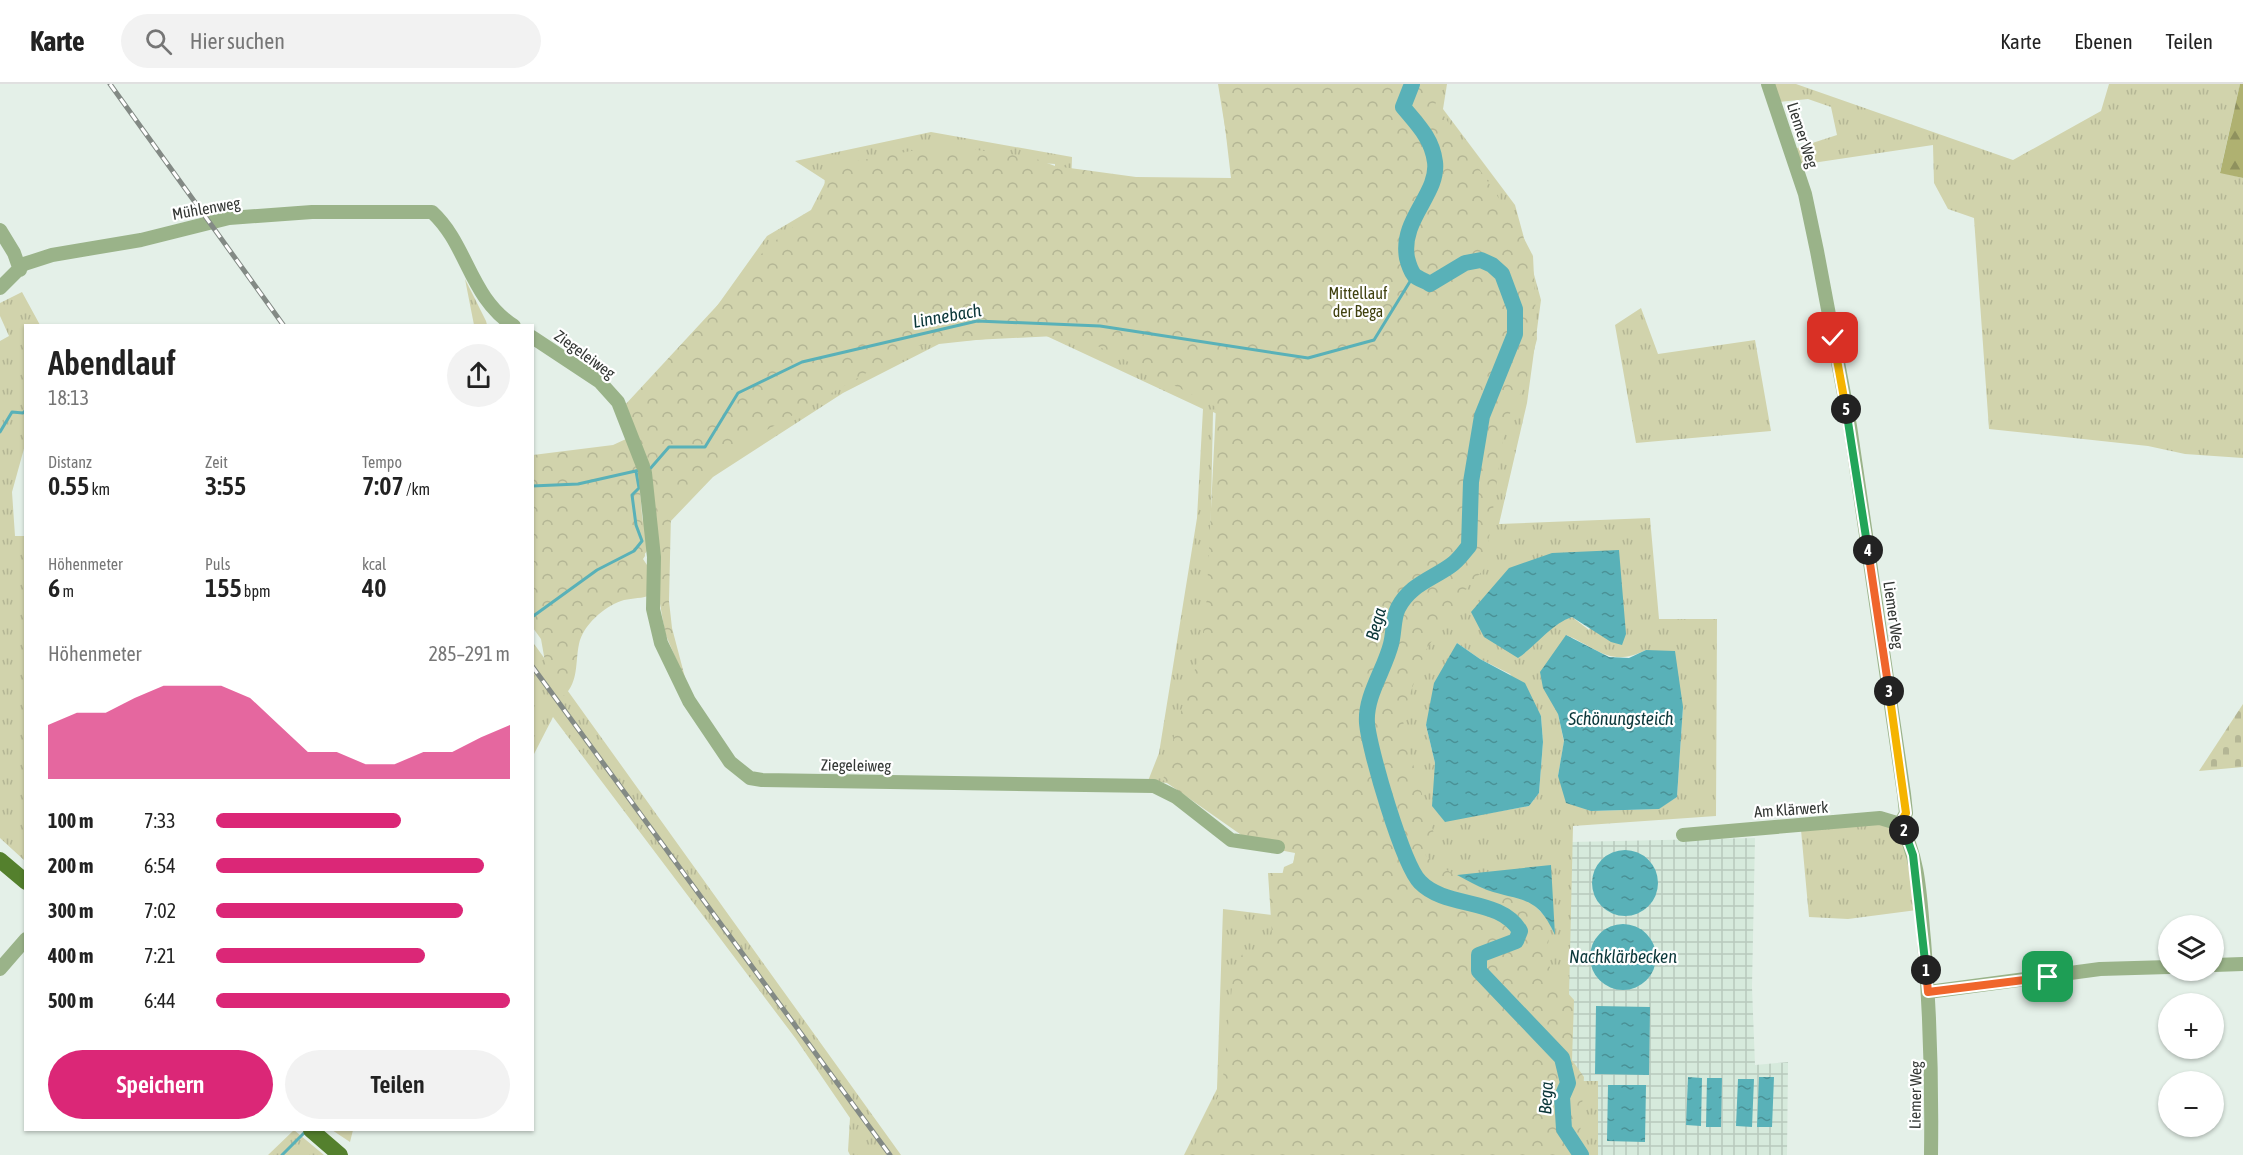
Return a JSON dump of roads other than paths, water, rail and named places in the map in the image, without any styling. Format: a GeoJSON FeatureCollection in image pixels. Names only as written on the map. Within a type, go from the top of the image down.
{"type":"FeatureCollection","features":[{"type":"Feature","properties":{"kind":"main road"},"geometry":{"type":"LineString","coordinates":[[0,860],[24,880]]}},
{"type":"Feature","properties":{"kind":"main road"},"geometry":{"type":"LineString","coordinates":[[316,1134],[340,1155]]}},
{"type":"Feature","properties":{"kind":"street","name":"Liemer Weg"},"geometry":{"type":"LineString","coordinates":[[1768,84],[1805,194],[1850,426],[1904,794],[1906,813],[1900,824],[1913,855],[1928,992],[1933,1065],[1930,1155]]}},
{"type":"Feature","properties":{"kind":"street","name":"Mühlenweg"},"geometry":{"type":"LineString","coordinates":[[0,288],[24,264],[52,255],[141,240],[229,218],[312,212],[432,212],[451,235],[473,280],[487,302],[511,324]]}},
{"type":"Feature","properties":{"kind":"street"},"geometry":{"type":"LineString","coordinates":[[0,230],[14,253],[20,270]]}},
{"type":"Feature","properties":{"kind":"street","name":"Ziegeleiweg"},"geometry":{"type":"LineString","coordinates":[[534,338],[600,382],[618,402],[644,470],[654,557],[653,609],[661,643],[689,701],[730,762],[750,778],[1154,786],[1176,796],[1231,840],[1278,847]]}},
{"type":"Feature","properties":{"kind":"street","name":"Am Klärwerk"},"geometry":{"type":"LineString","coordinates":[[1683,835],[1880,818],[1900,824]]}},
{"type":"Feature","properties":{"kind":"street"},"geometry":{"type":"LineString","coordinates":[[0,969],[24,941]]}},
{"type":"Feature","properties":{"kind":"street"},"geometry":{"type":"LineString","coordinates":[[2224,965],[2243,964]]}},
{"type":"Feature","properties":{"kind":"street"},"geometry":{"type":"LineString","coordinates":[[1928,992],[2100,969],[2158,967]]}},
{"type":"Feature","properties":{"kind":"water"},"geometry":{"type":"Polygon","coordinates":[[[1619,550],[1626,634],[1622,645],[1611,642],[1572,617],[1557,625],[1518,658],[1484,637],[1471,612],[1509,568],[1552,553],[1619,550]]]}},
{"type":"Feature","properties":{"kind":"water","name":"Schönungsteich"},"geometry":{"type":"Polygon","coordinates":[[[1566,635],[1609,657],[1629,658],[1646,650],[1675,651],[1683,707],[1677,797],[1659,809],[1591,811],[1566,803],[1558,776],[1564,741],[1558,714],[1543,688],[1540,672],[1566,635]]]}},
{"type":"Feature","properties":{"kind":"water","name":"Schönungsteich"},"geometry":{"type":"Polygon","coordinates":[[[1457,643],[1480,659],[1525,683],[1541,716],[1543,742],[1539,793],[1529,806],[1445,822],[1432,806],[1435,763],[1426,725],[1434,683],[1457,643]]]}},
{"type":"Feature","properties":{"kind":"water","name":"Nachklärbecken"},"geometry":{"type":"Polygon","coordinates":[[[1625,850],[1638,853],[1648,860],[1655,870],[1658,883],[1655,896],[1648,906],[1638,913],[1625,916],[1612,913],[1602,906],[1595,896],[1592,883],[1595,870],[1602,860],[1612,853],[1625,850]]]}},
{"type":"Feature","properties":{"kind":"water"},"geometry":{"type":"Polygon","coordinates":[[[1551,865],[1555,935],[1535,906],[1520,899],[1487,890],[1457,875],[1551,865]]]}},
{"type":"Feature","properties":{"kind":"water","name":"Nachklärbecken"},"geometry":{"type":"Polygon","coordinates":[[[1623,924],[1636,927],[1646,934],[1653,944],[1656,957],[1653,970],[1646,980],[1636,987],[1623,990],[1610,987],[1600,980],[1593,970],[1590,957],[1593,944],[1600,934],[1610,927],[1623,924]]]}},
{"type":"Feature","properties":{"kind":"water"},"geometry":{"type":"Polygon","coordinates":[[[1596,1006],[1650,1007],[1649,1075],[1595,1074],[1596,1006]]]}},
{"type":"Feature","properties":{"kind":"water"},"geometry":{"type":"Polygon","coordinates":[[[1688,1077],[1702,1078],[1701,1126],[1686,1125],[1688,1077]]]}},
{"type":"Feature","properties":{"kind":"water"},"geometry":{"type":"Polygon","coordinates":[[[1759,1077],[1774,1077],[1772,1127],[1757,1127],[1759,1077]]]}},
{"type":"Feature","properties":{"kind":"water"},"geometry":{"type":"Polygon","coordinates":[[[1707,1078],[1722,1078],[1721,1127],[1706,1127],[1707,1078]]]}},
{"type":"Feature","properties":{"kind":"water"},"geometry":{"type":"Polygon","coordinates":[[[1738,1079],[1754,1079],[1752,1127],[1736,1126],[1738,1079]]]}},
{"type":"Feature","properties":{"kind":"water"},"geometry":{"type":"Polygon","coordinates":[[[1608,1085],[1646,1085],[1645,1142],[1607,1141],[1608,1085]]]}},
{"type":"Feature","properties":{"kind":"waterway","name":"Bega"},"geometry":{"type":"LineString","coordinates":[[1412,84],[1403,107],[1431,146],[1435,174],[1409,231],[1406,244],[1411,269],[1414,275],[1430,284],[1465,263],[1481,260],[1492,265],[1502,274],[1515,309],[1515,334],[1482,416],[1471,482],[1469,546],[1453,564],[1414,588],[1398,608],[1392,640],[1369,703],[1367,713],[1369,737],[1396,831],[1420,882],[1444,896],[1500,913],[1511,920],[1520,931],[1516,941],[1479,955],[1479,971],[1562,1058],[1568,1083],[1562,1097],[1564,1129],[1581,1155]]}},
{"type":"Feature","properties":{"kind":"waterway","name":"Linnebach"},"geometry":{"type":"LineString","coordinates":[[649,470],[669,447],[705,447],[738,393],[802,362],[977,321],[1100,326],[1308,358],[1374,340],[1414,275]]}},
{"type":"Feature","properties":{"kind":"waterway","name":"Linnebach"},"geometry":{"type":"LineString","coordinates":[[0,432],[12,412],[24,412]]}},
{"type":"Feature","properties":{"kind":"waterway","name":"Linnebach"},"geometry":{"type":"LineString","coordinates":[[534,486],[578,484],[640,470]]}},
{"type":"Feature","properties":{"kind":"waterway"},"geometry":{"type":"LineString","coordinates":[[534,616],[597,570],[634,551],[642,541],[636,525],[632,495],[639,488],[636,471]]}},
{"type":"Feature","properties":{"kind":"waterway"},"geometry":{"type":"LineString","coordinates":[[282,1155],[306,1131]]}},
{"type":"Feature","properties":{"kind":"railway"},"geometry":{"type":"LineString","coordinates":[[110,84],[283,324]]}},
{"type":"Feature","properties":{"kind":"railway"},"geometry":{"type":"LineString","coordinates":[[534,669],[890,1155]]}},
{"type":"Feature","properties":{"kind":"park label","name":"Mittellauf der Bega"},"geometry":{"type":"Point","coordinates":[1358,302]}}]}
